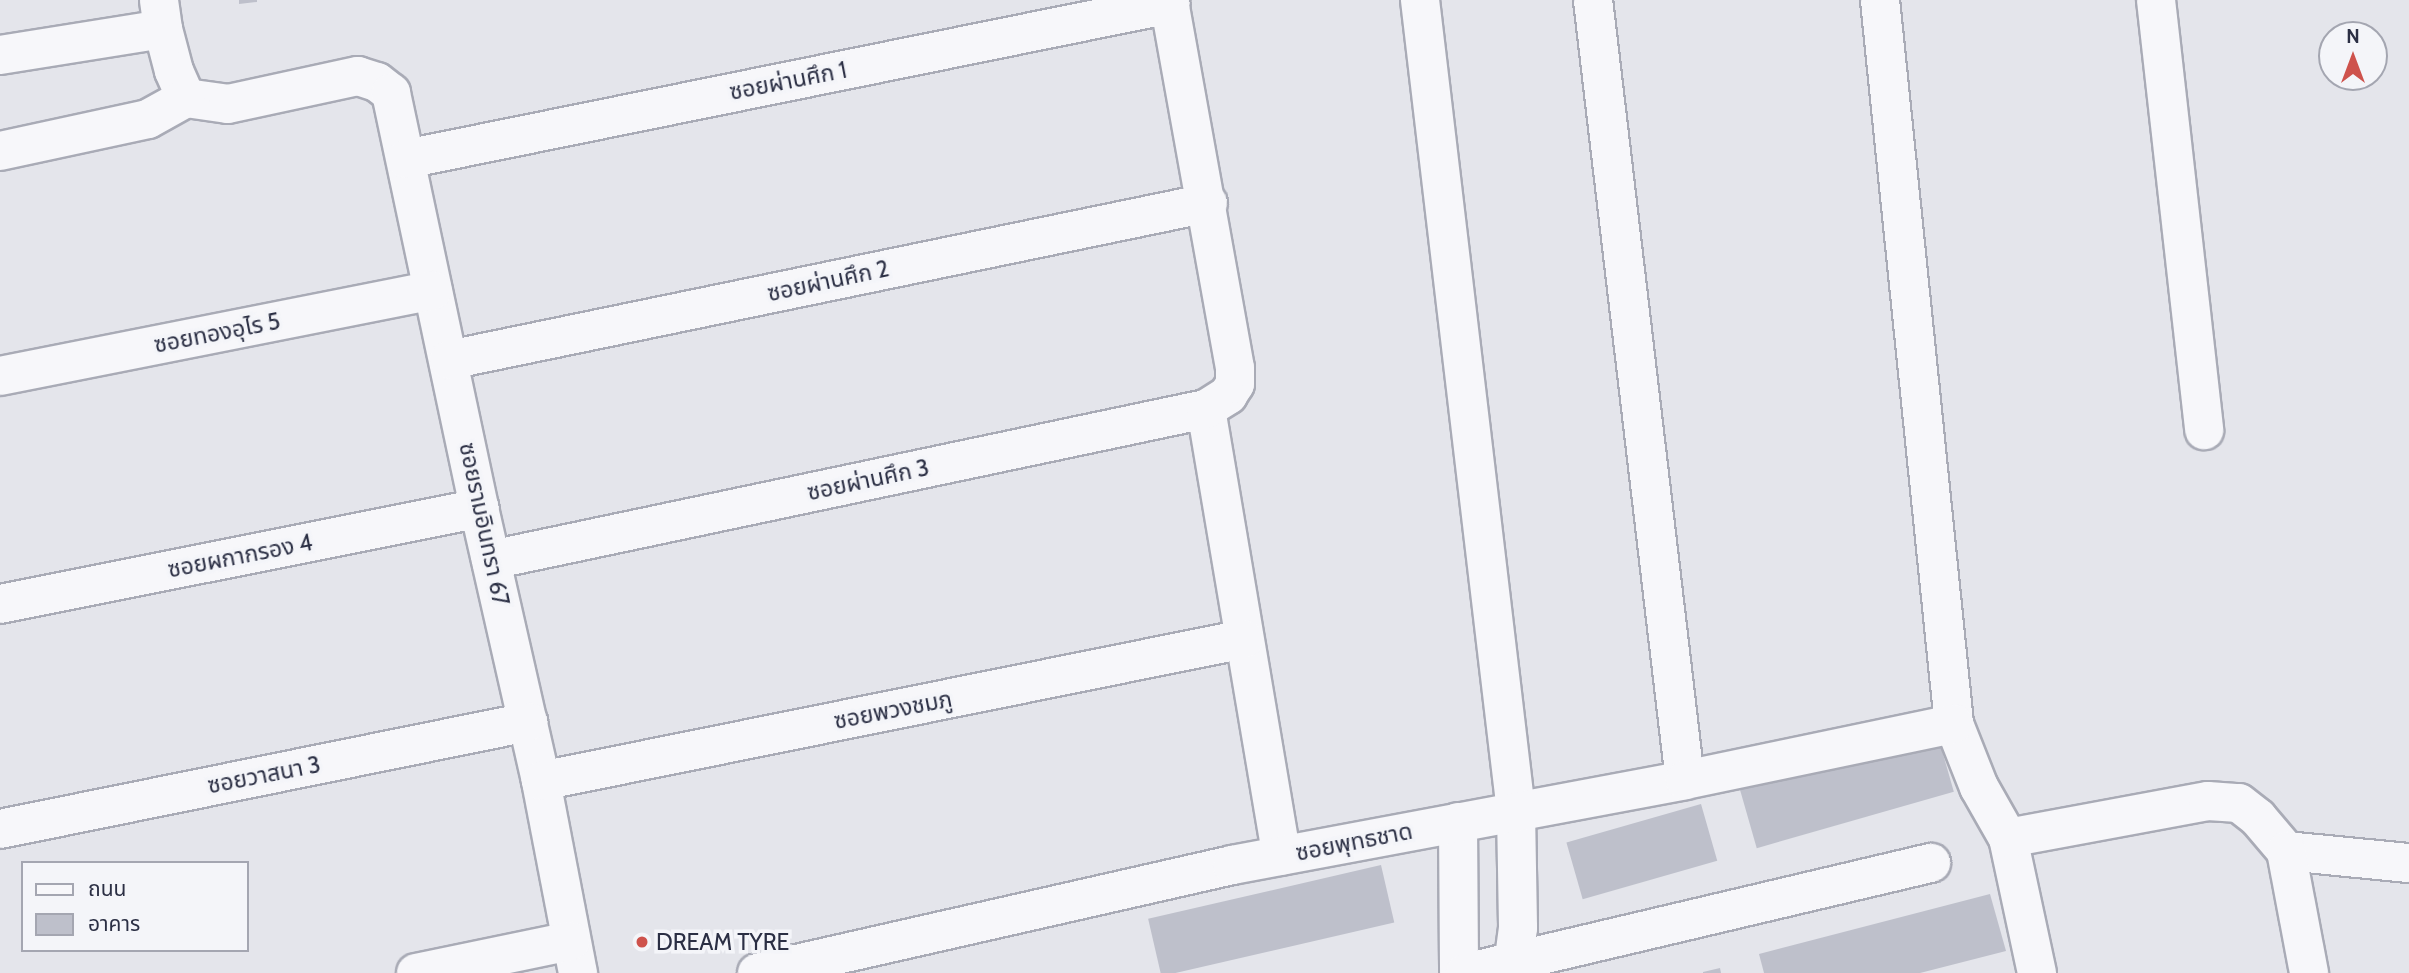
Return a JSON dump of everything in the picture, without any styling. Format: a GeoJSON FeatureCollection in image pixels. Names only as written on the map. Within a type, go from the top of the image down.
{"type":"FeatureCollection","features":[{"type":"Feature","properties":{"kind":"street"},"geometry":{"type":"LineString","coordinates":[[1420,0],[1516,811],[1514,967]]}},
{"type":"Feature","properties":{"kind":"street"},"geometry":{"type":"LineString","coordinates":[[1592,0],[1685,780]]}},
{"type":"Feature","properties":{"kind":"street"},"geometry":{"type":"LineString","coordinates":[[1880,0],[1954,724],[1979,787],[2008,838],[2037,973]]}},
{"type":"Feature","properties":{"kind":"street"},"geometry":{"type":"LineString","coordinates":[[2156,0],[2204,430]]}},
{"type":"Feature","properties":{"kind":"street"},"geometry":{"type":"LineString","coordinates":[[1170,2],[1208,203]]}},
{"type":"Feature","properties":{"kind":"street","name":"ซอยผ่านศึก 1"},"geometry":{"type":"LineString","coordinates":[[405,159],[1170,2]]}},
{"type":"Feature","properties":{"kind":"street"},"geometry":{"type":"LineString","coordinates":[[0,55],[161,14],[174,71],[186,98],[148,119],[0,151]]}},
{"type":"Feature","properties":{"kind":"street","name":"ซอยรามอินทรา 67"},"geometry":{"type":"LineString","coordinates":[[186,98],[228,104],[358,76],[377,82],[391,93],[479,509],[541,781],[575,957]]}},
{"type":"Feature","properties":{"kind":"street","name":"ซอยผ่านศึก 2"},"geometry":{"type":"LineString","coordinates":[[449,360],[1208,203]]}},
{"type":"Feature","properties":{"kind":"street","name":"ซอยผ่านศึก 3"},"geometry":{"type":"LineString","coordinates":[[491,560],[1206,409],[1228,395],[1236,384],[1208,203]]}},
{"type":"Feature","properties":{"kind":"street","name":"ซอยทองอุไร 5"},"geometry":{"type":"LineString","coordinates":[[0,376],[433,290]]}},
{"type":"Feature","properties":{"kind":"street"},"geometry":{"type":"LineString","coordinates":[[1206,409],[1282,856]]}},
{"type":"Feature","properties":{"kind":"street","name":"ซอยผกากรอง 4"},"geometry":{"type":"LineString","coordinates":[[0,604],[479,509]]}},
{"type":"Feature","properties":{"kind":"street","name":"ซอยพวงชมภู"},"geometry":{"type":"LineString","coordinates":[[541,781],[1244,639]]}},
{"type":"Feature","properties":{"kind":"street","name":"ซอยวาสนา 3"},"geometry":{"type":"LineString","coordinates":[[0,829],[528,722]]}},
{"type":"Feature","properties":{"kind":"street","name":"ซอยพุทธชาด"},"geometry":{"type":"LineString","coordinates":[[757,973],[1282,856],[1685,780],[1954,724]]}},
{"type":"Feature","properties":{"kind":"street"},"geometry":{"type":"LineString","coordinates":[[2008,838],[2208,801],[2239,803],[2258,818],[2286,851],[2309,973]]}},
{"type":"Feature","properties":{"kind":"street"},"geometry":{"type":"LineString","coordinates":[[1458,822],[1459,973]]}},
{"type":"Feature","properties":{"kind":"street"},"geometry":{"type":"LineString","coordinates":[[2286,851],[2409,863]]}},
{"type":"Feature","properties":{"kind":"street"},"geometry":{"type":"LineString","coordinates":[[1465,973],[1514,967],[1931,863]]}},
{"type":"Feature","properties":{"kind":"street"},"geometry":{"type":"LineString","coordinates":[[416,973],[575,957]]}},
{"type":"Feature","properties":{"kind":"building"},"geometry":{"type":"Polygon","coordinates":[[[239,0],[257,0],[257,2],[239,4],[239,0]]]}},
{"type":"Feature","properties":{"kind":"building"},"geometry":{"type":"Polygon","coordinates":[[[1937,733],[1954,792],[1757,848],[1740,790],[1937,733]]]}},
{"type":"Feature","properties":{"kind":"building"},"geometry":{"type":"Polygon","coordinates":[[[1701,804],[1717,861],[1583,899],[1566,843],[1701,804]]]}},
{"type":"Feature","properties":{"kind":"building"},"geometry":{"type":"Polygon","coordinates":[[[1381,865],[1394,922],[1175,973],[1161,973],[1148,919],[1381,865]]]}},
{"type":"Feature","properties":{"kind":"building"},"geometry":{"type":"Polygon","coordinates":[[[1990,894],[2006,951],[1920,973],[1764,973],[1759,954],[1990,894]]]}},
{"type":"Feature","properties":{"kind":"building"},"geometry":{"type":"Polygon","coordinates":[[[1720,968],[1721,973],[1703,973],[1703,972],[1720,968]]]}},
{"type":"Feature","properties":{"kind":"place","name":"DREAM TYRE"},"geometry":{"type":"Point","coordinates":[642,942]}}]}
